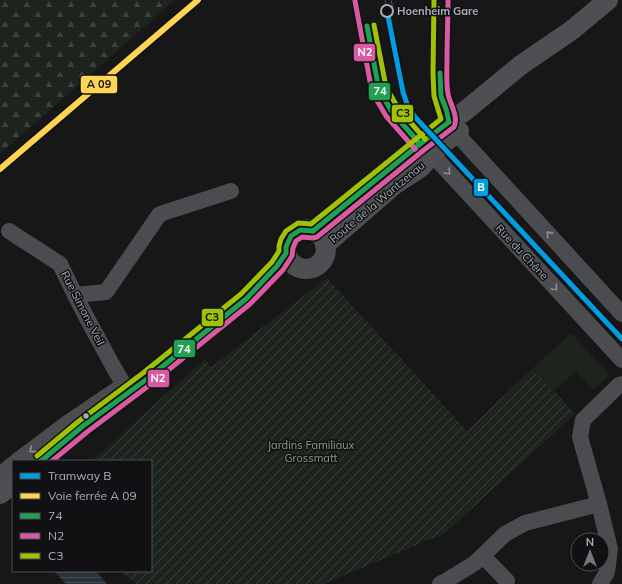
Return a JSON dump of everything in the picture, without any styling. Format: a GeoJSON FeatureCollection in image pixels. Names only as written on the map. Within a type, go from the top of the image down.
{"type":"FeatureCollection","features":[{"type":"Feature","properties":{"kind":"main road","name":"Route de la Wantzenau"},"geometry":{"type":"LineString","coordinates":[[319,238],[452,128],[465,111],[521,65],[572,30],[608,0]]}},
{"type":"Feature","properties":{"kind":"main road","name":"Route de la Wantzenau"},"geometry":{"type":"LineString","coordinates":[[300,230],[307,230],[319,238],[326,252],[320,264],[308,269],[302,269],[291,260],[286,247],[291,236],[300,230]]}},
{"type":"Feature","properties":{"kind":"main road"},"geometry":{"type":"LineString","coordinates":[[42,460],[83,426],[147,379],[246,299],[259,295],[285,274],[291,260]]}},
{"type":"Feature","properties":{"kind":"main road"},"geometry":{"type":"LineString","coordinates":[[0,494],[12,485]]}},
{"type":"Feature","properties":{"kind":"street"},"geometry":{"type":"LineString","coordinates":[[452,128],[622,314]]}},
{"type":"Feature","properties":{"kind":"street","name":"Rue du Chêne"},"geometry":{"type":"LineString","coordinates":[[426,150],[622,360]]}},
{"type":"Feature","properties":{"kind":"street"},"geometry":{"type":"LineString","coordinates":[[75,295],[106,292],[159,215],[231,190]]}},
{"type":"Feature","properties":{"kind":"street","name":"Rue Simone Veil"},"geometry":{"type":"LineString","coordinates":[[9,231],[60,264],[75,295],[124,384]]}},
{"type":"Feature","properties":{"kind":"street"},"geometry":{"type":"LineString","coordinates":[[18,460],[73,419],[124,384],[227,305],[246,299]]}},
{"type":"Feature","properties":{"kind":"street"},"geometry":{"type":"LineString","coordinates":[[600,584],[607,572],[610,549],[580,437],[583,420],[619,385],[622,384]]}},
{"type":"Feature","properties":{"kind":"street"},"geometry":{"type":"LineString","coordinates":[[0,475],[12,465]]}},
{"type":"Feature","properties":{"kind":"street"},"geometry":{"type":"LineString","coordinates":[[440,584],[475,563],[505,534],[525,523],[599,504]]}},
{"type":"Feature","properties":{"kind":"street"},"geometry":{"type":"LineString","coordinates":[[483,556],[507,581]]}},
{"type":"Feature","properties":{"kind":"green space"},"geometry":{"type":"Polygon","coordinates":[[[0,0],[175,0],[0,154],[0,0]]]}},
{"type":"Feature","properties":{"kind":"green space","name":"Jardins Familiaux Grossmatt"},"geometry":{"type":"Polygon","coordinates":[[[327,278],[467,431],[533,368],[575,414],[445,533],[324,584],[137,584],[120,572],[152,572],[152,460],[93,460],[205,359],[211,367],[327,278]]]}},
{"type":"Feature","properties":{"kind":"green space"},"geometry":{"type":"Polygon","coordinates":[[[571,333],[607,372],[608,376],[593,390],[576,371],[554,391],[533,368],[571,333]]]}},
{"type":"Feature","properties":{"kind":"shaded area"},"geometry":{"type":"Polygon","coordinates":[[[55,572],[97,572],[107,584],[66,584],[55,572]]]}},
{"type":"Feature","properties":{"kind":"tram line"},"geometry":{"type":"LineString","coordinates":[[385,0],[387,11]]}},
{"type":"Feature","properties":{"kind":"tram line"},"geometry":{"type":"LineString","coordinates":[[391,0],[393,8]]}},
{"type":"Feature","properties":{"kind":"tram line","name":"B"},"geometry":{"type":"LineString","coordinates":[[387,11],[403,92],[407,104],[415,117],[622,339]]}},
{"type":"Feature","properties":{"kind":"transit line"},"geometry":{"type":"LineString","coordinates":[[0,169],[198,0]]}},
{"type":"Feature","properties":{"kind":"transit line","name":"C3"},"geometry":{"type":"LineString","coordinates":[[37,456],[79,421],[143,373],[241,294],[272,262],[279,251],[281,239],[286,231],[298,223],[311,224],[441,119],[434,96],[434,0]]}},
{"type":"Feature","properties":{"kind":"transit line","name":"N2"},"geometry":{"type":"LineString","coordinates":[[53,460],[250,304],[283,270],[292,256],[296,241],[302,237],[317,237],[454,127],[455,115],[449,98],[447,86],[448,0]]}},
{"type":"Feature","properties":{"kind":"transit line","name":"N2"},"geometry":{"type":"LineString","coordinates":[[355,1],[372,92],[386,116],[415,149]]}},
{"type":"Feature","properties":{"kind":"transit line","name":"C3"},"geometry":{"type":"LineString","coordinates":[[374,25],[386,87],[398,108],[425,139]]}},
{"type":"Feature","properties":{"kind":"transit line","name":"74"},"geometry":{"type":"LineString","coordinates":[[367,26],[379,90],[392,112],[420,144]]}},
{"type":"Feature","properties":{"kind":"transit line","name":"74"},"geometry":{"type":"LineString","coordinates":[[440,73],[441,96],[449,122]]}},
{"type":"Feature","properties":{"kind":"transit line","name":"74"},"geometry":{"type":"LineString","coordinates":[[313,231],[449,122]]}},
{"type":"Feature","properties":{"kind":"transit line","name":"74"},"geometry":{"type":"LineString","coordinates":[[42,460],[83,426],[147,379],[246,299],[277,266],[286,253],[286,247],[291,236],[300,230],[313,231]]}},
{"type":"Feature","properties":{"kind":"place","name":"Hoenheim Gare"},"geometry":{"type":"Point","coordinates":[387,11]}}]}
